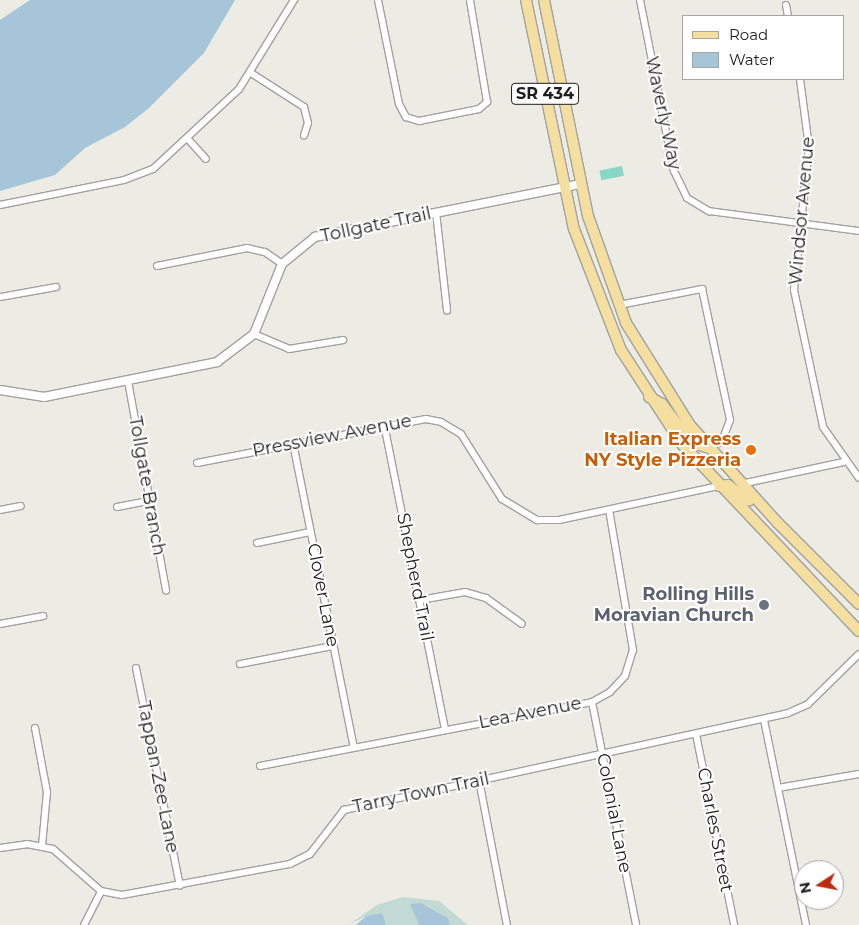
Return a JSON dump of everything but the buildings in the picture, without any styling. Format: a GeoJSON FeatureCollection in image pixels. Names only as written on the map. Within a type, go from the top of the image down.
{"type":"FeatureCollection","features":[{"type":"Feature","properties":{"kind":"main road","name":"SR 434"},"geometry":{"type":"LineString","coordinates":[[526,0],[564,188],[594,292],[648,397],[719,486],[859,631]]}},
{"type":"Feature","properties":{"kind":"main road","name":"SR 434"},"geometry":{"type":"LineString","coordinates":[[544,0],[581,184],[598,250],[618,305],[663,388],[709,448],[777,522],[859,604]]}},
{"type":"Feature","properties":{"kind":"main road"},"geometry":{"type":"LineString","coordinates":[[648,397],[662,404],[692,443],[709,448]]}},
{"type":"Feature","properties":{"kind":"main road"},"geometry":{"type":"LineString","coordinates":[[719,486],[741,493],[762,515],[777,522]]}},
{"type":"Feature","properties":{"kind":"street"},"geometry":{"type":"LineString","coordinates":[[0,206],[139,177],[187,138],[251,73],[294,0]]}},
{"type":"Feature","properties":{"kind":"street"},"geometry":{"type":"LineString","coordinates":[[378,0],[399,104],[406,117],[419,121],[479,109],[487,102],[470,0]]}},
{"type":"Feature","properties":{"kind":"street","name":"Waverly Way"},"geometry":{"type":"LineString","coordinates":[[640,0],[674,171],[687,198],[709,211],[859,231]]}},
{"type":"Feature","properties":{"kind":"street"},"geometry":{"type":"LineString","coordinates":[[786,5],[788,15]]}},
{"type":"Feature","properties":{"kind":"street"},"geometry":{"type":"LineString","coordinates":[[251,73],[304,107],[308,123],[304,135]]}},
{"type":"Feature","properties":{"kind":"street","name":"Windsor Avenue"},"geometry":{"type":"LineString","coordinates":[[800,80],[809,148],[798,224],[794,290],[821,420],[844,462],[859,478]]}},
{"type":"Feature","properties":{"kind":"street"},"geometry":{"type":"LineString","coordinates":[[187,138],[206,159]]}},
{"type":"Feature","properties":{"kind":"street","name":"Tollgate Trail"},"geometry":{"type":"LineString","coordinates":[[254,334],[282,264],[306,242],[325,234],[581,184]]}},
{"type":"Feature","properties":{"kind":"street"},"geometry":{"type":"LineString","coordinates":[[436,212],[447,310]]}},
{"type":"Feature","properties":{"kind":"street"},"geometry":{"type":"LineString","coordinates":[[157,266],[247,248],[266,252],[282,264]]}},
{"type":"Feature","properties":{"kind":"street"},"geometry":{"type":"LineString","coordinates":[[0,297],[56,287]]}},
{"type":"Feature","properties":{"kind":"street"},"geometry":{"type":"LineString","coordinates":[[618,305],[702,288],[730,420],[722,441],[709,448]]}},
{"type":"Feature","properties":{"kind":"street"},"geometry":{"type":"LineString","coordinates":[[0,390],[44,397],[217,362],[254,334],[289,349],[343,340]]}},
{"type":"Feature","properties":{"kind":"street","name":"Tollgate Branch"},"geometry":{"type":"LineString","coordinates":[[128,381],[148,501],[166,591]]}},
{"type":"Feature","properties":{"kind":"street","name":"Pressview Avenue"},"geometry":{"type":"LineString","coordinates":[[197,463],[384,424],[426,419],[450,426],[473,449],[502,499],[526,516],[547,521],[719,486]]}},
{"type":"Feature","properties":{"kind":"street","name":"Shepherd Trail"},"geometry":{"type":"LineString","coordinates":[[384,424],[445,730]]}},
{"type":"Feature","properties":{"kind":"street","name":"Clover Lane"},"geometry":{"type":"LineString","coordinates":[[293,443],[354,747]]}},
{"type":"Feature","properties":{"kind":"street"},"geometry":{"type":"LineString","coordinates":[[741,484],[844,462]]}},
{"type":"Feature","properties":{"kind":"street"},"geometry":{"type":"LineString","coordinates":[[117,507],[148,501]]}},
{"type":"Feature","properties":{"kind":"street"},"geometry":{"type":"LineString","coordinates":[[0,510],[21,506]]}},
{"type":"Feature","properties":{"kind":"street","name":"Lea Avenue"},"geometry":{"type":"LineString","coordinates":[[260,766],[592,702],[610,692],[625,676],[634,650],[608,510]]}},
{"type":"Feature","properties":{"kind":"street"},"geometry":{"type":"LineString","coordinates":[[257,543],[310,532]]}},
{"type":"Feature","properties":{"kind":"street"},"geometry":{"type":"LineString","coordinates":[[420,600],[465,592],[486,598],[522,624]]}},
{"type":"Feature","properties":{"kind":"street"},"geometry":{"type":"LineString","coordinates":[[0,624],[43,616]]}},
{"type":"Feature","properties":{"kind":"street"},"geometry":{"type":"LineString","coordinates":[[240,664],[333,646]]}},
{"type":"Feature","properties":{"kind":"street","name":"Tarry Town Trail"},"geometry":{"type":"LineString","coordinates":[[101,891],[133,895],[302,859],[344,810],[764,720],[808,704],[859,654]]}},
{"type":"Feature","properties":{"kind":"street","name":"Tappan Zee Lane"},"geometry":{"type":"LineString","coordinates":[[136,668],[180,886]]}},
{"type":"Feature","properties":{"kind":"street","name":"Colonial Lane"},"geometry":{"type":"LineString","coordinates":[[592,702],[636,925]]}},
{"type":"Feature","properties":{"kind":"street"},"geometry":{"type":"LineString","coordinates":[[764,720],[806,925]]}},
{"type":"Feature","properties":{"kind":"street"},"geometry":{"type":"LineString","coordinates":[[35,728],[46,792],[42,846]]}},
{"type":"Feature","properties":{"kind":"street","name":"Charles Street"},"geometry":{"type":"LineString","coordinates":[[696,734],[734,925]]}},
{"type":"Feature","properties":{"kind":"street"},"geometry":{"type":"LineString","coordinates":[[778,788],[859,774]]}},
{"type":"Feature","properties":{"kind":"street"},"geometry":{"type":"LineString","coordinates":[[479,780],[507,925]]}},
{"type":"Feature","properties":{"kind":"street"},"geometry":{"type":"LineString","coordinates":[[0,848],[42,846],[62,852],[101,891],[84,925]]}},
{"type":"Feature","properties":{"kind":"shaded area"},"geometry":{"type":"Polygon","coordinates":[[[622,166],[624,176],[601,180],[599,170],[622,166]]]}},
{"type":"Feature","properties":{"kind":"shaded area"},"geometry":{"type":"Polygon","coordinates":[[[403,897],[439,901],[468,925],[450,925],[448,918],[427,906],[411,904],[419,925],[386,925],[366,916],[348,925],[377,905],[403,897]]]}},
{"type":"Feature","properties":{"kind":"water"},"geometry":{"type":"Polygon","coordinates":[[[30,0],[235,0],[204,53],[149,108],[125,127],[85,148],[55,175],[0,191],[0,20],[30,0]]]}},
{"type":"Feature","properties":{"kind":"water"},"geometry":{"type":"Polygon","coordinates":[[[421,903],[448,918],[450,925],[419,925],[410,904],[421,903]]]}},
{"type":"Feature","properties":{"kind":"water"},"geometry":{"type":"Polygon","coordinates":[[[382,913],[386,925],[356,925],[366,916],[382,913]]]}},
{"type":"Feature","properties":{"kind":"place","name":"Italian Express NY Style Pizzeria"},"geometry":{"type":"Point","coordinates":[751,450]}},
{"type":"Feature","properties":{"kind":"place","name":"Rolling Hills Moravian Church"},"geometry":{"type":"Point","coordinates":[764,605]}}]}
